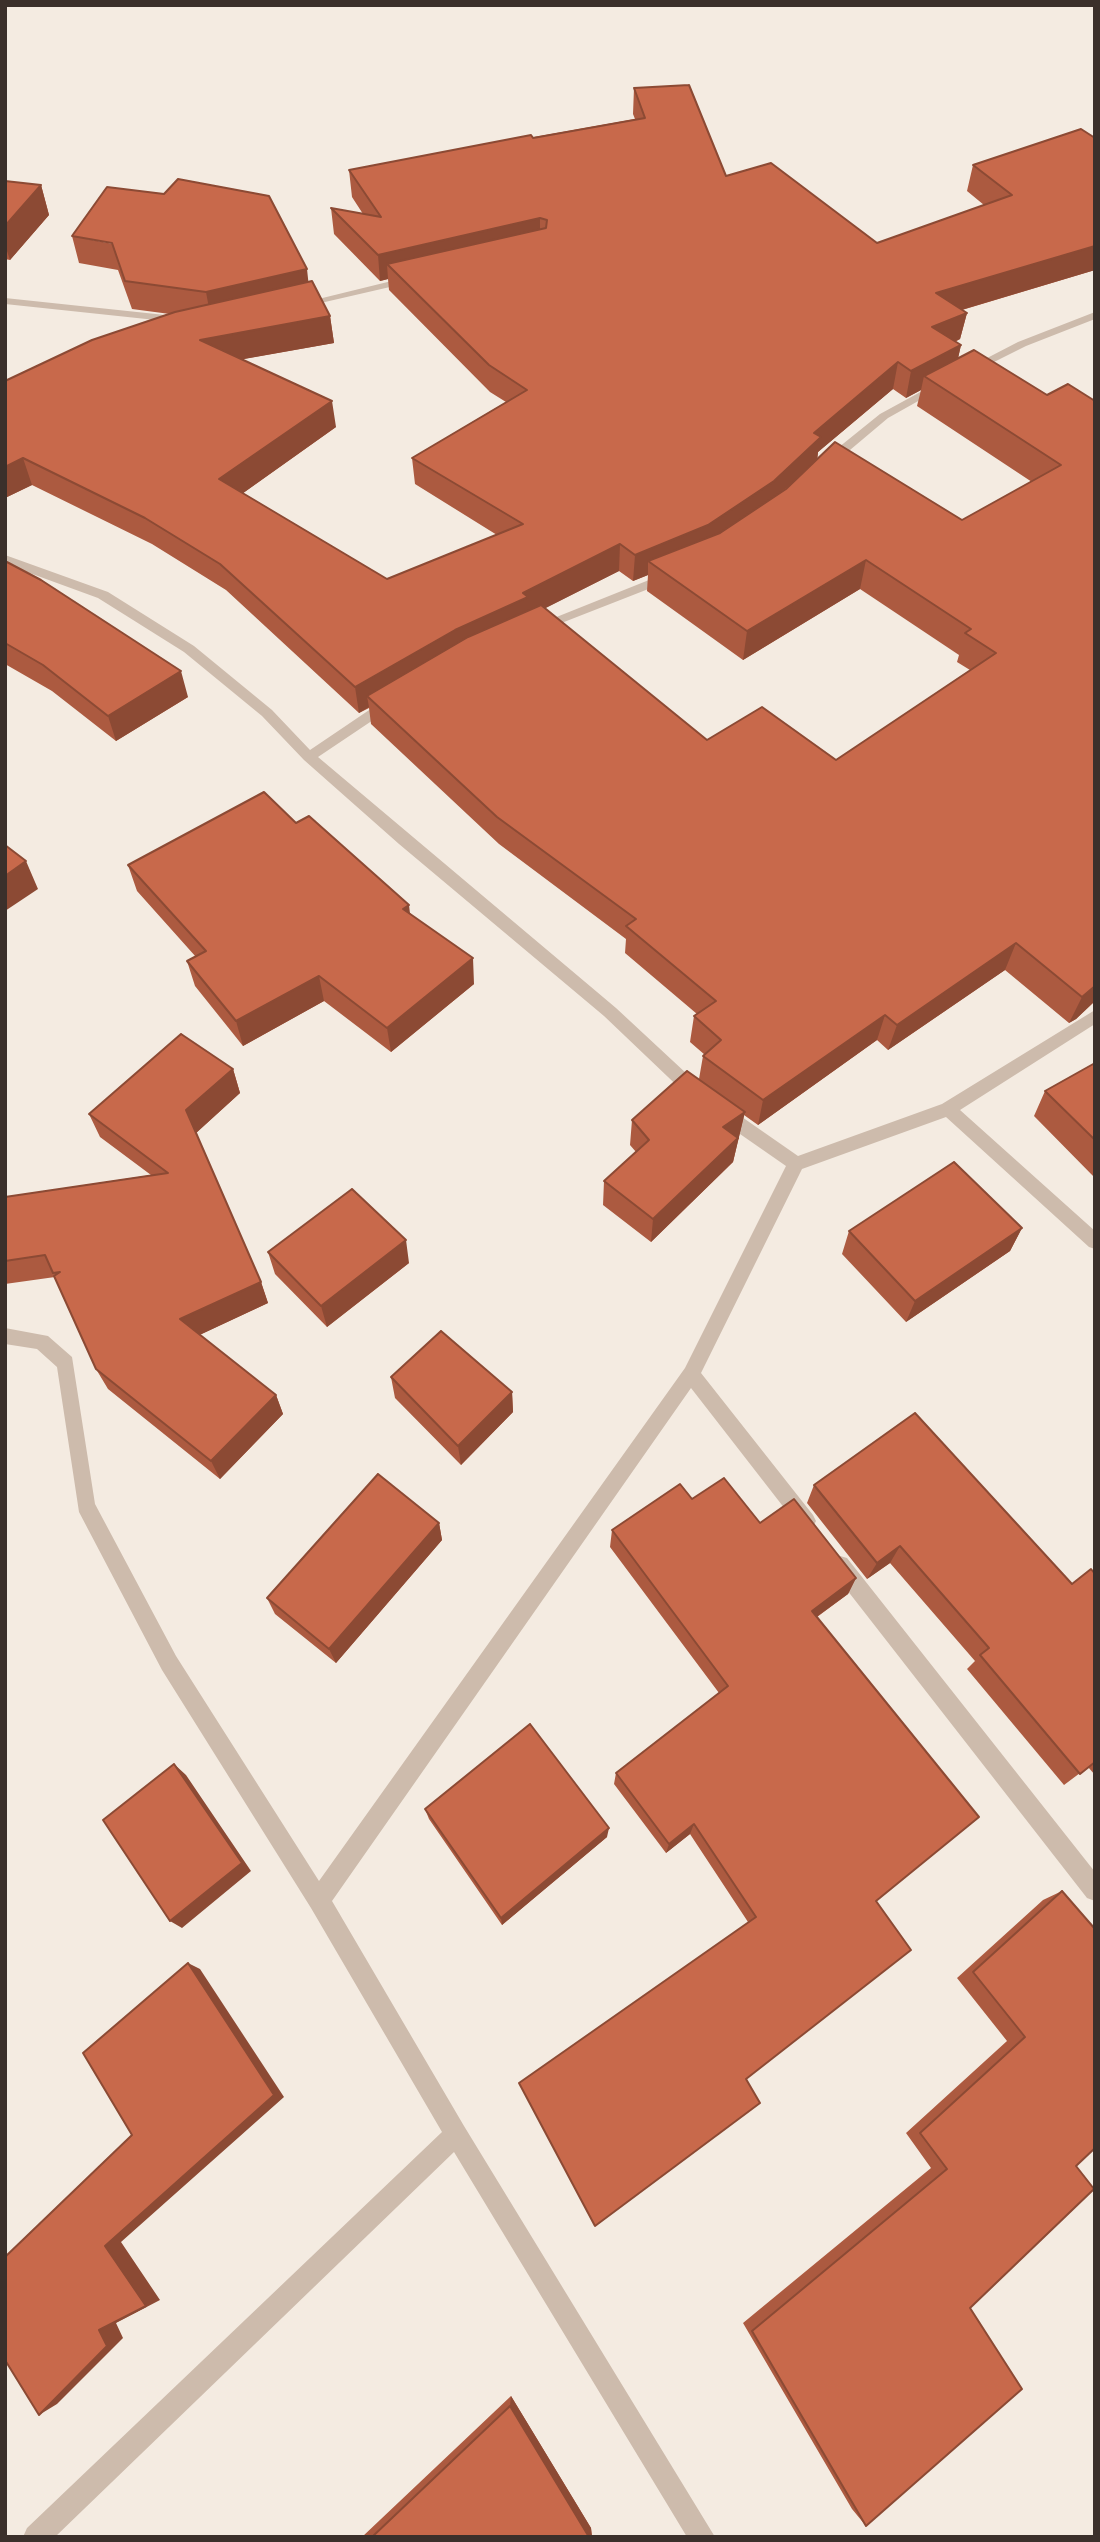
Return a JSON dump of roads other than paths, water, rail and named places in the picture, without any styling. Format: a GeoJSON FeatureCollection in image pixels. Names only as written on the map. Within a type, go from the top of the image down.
{"type":"FeatureCollection","features":[{"type":"Feature","properties":{"kind":"street"},"geometry":{"type":"LineString","coordinates":[[286,308],[420,277]]}},
{"type":"Feature","properties":{"kind":"street"},"geometry":{"type":"LineString","coordinates":[[5,301],[195,324],[177,333]]}},
{"type":"Feature","properties":{"kind":"street"},"geometry":{"type":"LineString","coordinates":[[818,472],[854,438],[884,416],[1022,344],[1095,315]]}},
{"type":"Feature","properties":{"kind":"street"},"geometry":{"type":"LineString","coordinates":[[5,559],[103,595],[189,649],[267,713],[309,757],[610,1012],[699,1096],[796,1164]]}},
{"type":"Feature","properties":{"kind":"street"},"geometry":{"type":"LineString","coordinates":[[528,631],[678,572]]}},
{"type":"Feature","properties":{"kind":"street"},"geometry":{"type":"LineString","coordinates":[[309,757],[402,695]]}},
{"type":"Feature","properties":{"kind":"street"},"geometry":{"type":"LineString","coordinates":[[319,1900],[691,1374],[796,1164],[948,1109],[1095,1016]]}},
{"type":"Feature","properties":{"kind":"street"},"geometry":{"type":"LineString","coordinates":[[948,1109],[1095,1242]]}},
{"type":"Feature","properties":{"kind":"street"},"geometry":{"type":"LineString","coordinates":[[5,1336],[41,1342],[66,1363],[86,1506],[169,1663],[319,1900],[456,2134],[702,2537]]}},
{"type":"Feature","properties":{"kind":"street"},"geometry":{"type":"LineString","coordinates":[[691,1374],[1095,1890]]}},
{"type":"Feature","properties":{"kind":"street"},"geometry":{"type":"LineString","coordinates":[[36,2537],[456,2134]]}}]}
